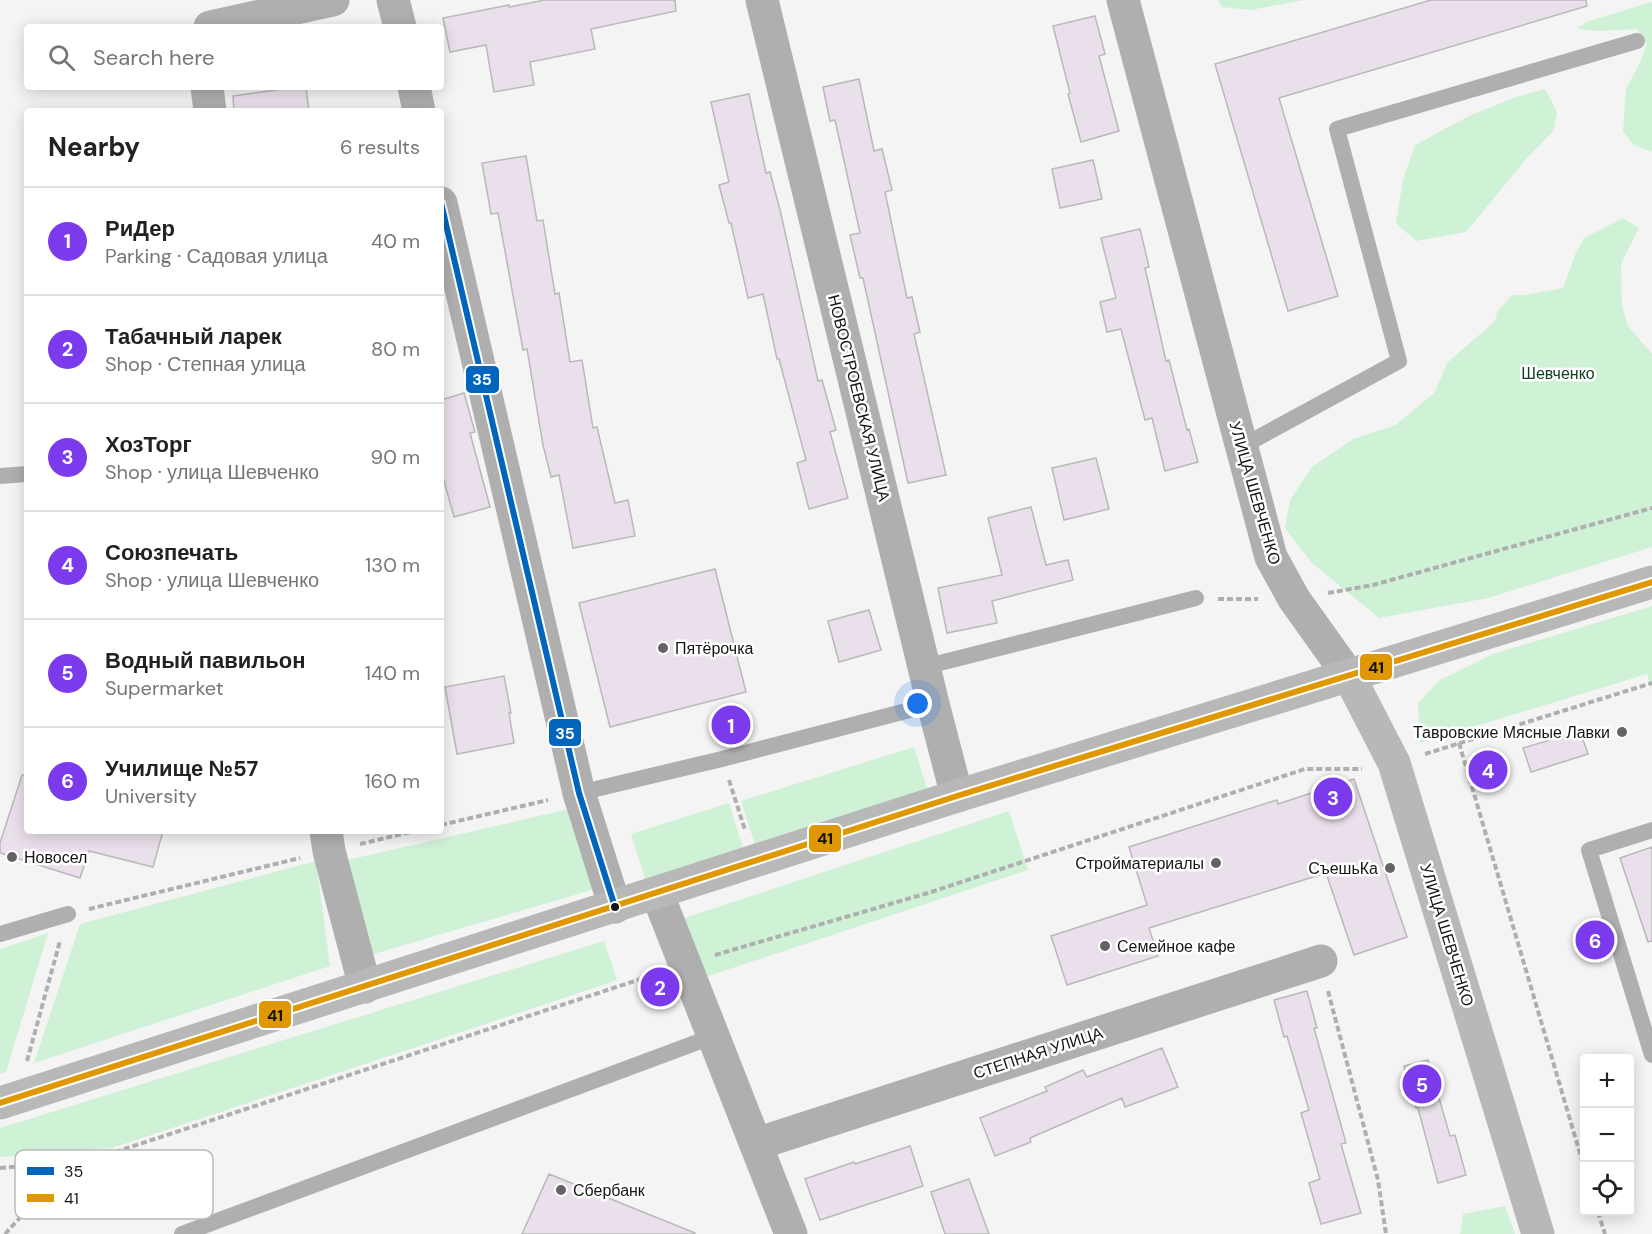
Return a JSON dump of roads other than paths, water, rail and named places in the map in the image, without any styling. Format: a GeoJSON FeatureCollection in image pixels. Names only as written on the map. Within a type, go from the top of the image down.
{"type":"FeatureCollection","features":[{"type":"Feature","properties":{"kind":"street"},"geometry":{"type":"LineString","coordinates":[[224,24],[333,0]]}},
{"type":"Feature","properties":{"kind":"street"},"geometry":{"type":"LineString","coordinates":[[393,0],[399,24]]}},
{"type":"Feature","properties":{"kind":"street","name":"НОВОСТРОЕВСКАЯ УЛИЦА"},"geometry":{"type":"LineString","coordinates":[[762,0],[957,796]]}},
{"type":"Feature","properties":{"kind":"street","name":"УЛИЦА ШЕВЧЕНКО"},"geometry":{"type":"LineString","coordinates":[[1123,0],[1271,557],[1294,599],[1349,676],[1394,763],[1538,1234]]}},
{"type":"Feature","properties":{"kind":"street"},"geometry":{"type":"LineString","coordinates":[[207,90],[210,108]]}},
{"type":"Feature","properties":{"kind":"street"},"geometry":{"type":"LineString","coordinates":[[415,90],[418,108]]}},
{"type":"Feature","properties":{"kind":"street"},"geometry":{"type":"LineString","coordinates":[[444,216],[579,793],[615,907]]}},
{"type":"Feature","properties":{"kind":"street"},"geometry":{"type":"LineString","coordinates":[[8,1101],[957,796],[1652,582]]}},
{"type":"Feature","properties":{"kind":"street"},"geometry":{"type":"LineString","coordinates":[[327,841],[364,987]]}},
{"type":"Feature","properties":{"kind":"street"},"geometry":{"type":"LineString","coordinates":[[657,893],[791,1234]]}},
{"type":"Feature","properties":{"kind":"street","name":"СТЕПНАЯ УЛИЦА"},"geometry":{"type":"LineString","coordinates":[[756,1144],[1321,962]]}},
{"type":"Feature","properties":{"kind":"lane"},"geometry":{"type":"LineString","coordinates":[[1241,447],[1399,361],[1337,129],[1637,41]]}},
{"type":"Feature","properties":{"kind":"lane"},"geometry":{"type":"LineString","coordinates":[[0,476],[24,474]]}},
{"type":"Feature","properties":{"kind":"lane"},"geometry":{"type":"LineString","coordinates":[[924,667],[1196,598]]}},
{"type":"Feature","properties":{"kind":"lane"},"geometry":{"type":"LineString","coordinates":[[579,793],[722,759],[933,704]]}},
{"type":"Feature","properties":{"kind":"lane"},"geometry":{"type":"LineString","coordinates":[[1652,830],[1589,850],[1652,1055]]}},
{"type":"Feature","properties":{"kind":"lane"},"geometry":{"type":"LineString","coordinates":[[0,934],[68,914]]}},
{"type":"Feature","properties":{"kind":"lane"},"geometry":{"type":"LineString","coordinates":[[182,1234],[714,1036]]}},
{"type":"Feature","properties":{"kind":"place","name":"Пятёрочка"},"geometry":{"type":"Point","coordinates":[663,648]}},
{"type":"Feature","properties":{"kind":"place","name":"РиДер"},"geometry":{"type":"Point","coordinates":[731,725]}},
{"type":"Feature","properties":{"kind":"place","name":"Тавровские Мясные Лавки"},"geometry":{"type":"Point","coordinates":[1622,732]}},
{"type":"Feature","properties":{"kind":"place","name":"Союзпечать"},"geometry":{"type":"Point","coordinates":[1488,770]}},
{"type":"Feature","properties":{"kind":"place","name":"ХозТорг"},"geometry":{"type":"Point","coordinates":[1333,797]}},
{"type":"Feature","properties":{"kind":"place","name":"Новосел"},"geometry":{"type":"Point","coordinates":[12,857]}},
{"type":"Feature","properties":{"kind":"place","name":"Стройматериалы"},"geometry":{"type":"Point","coordinates":[1216,863]}},
{"type":"Feature","properties":{"kind":"place","name":"СъешьКа"},"geometry":{"type":"Point","coordinates":[1390,868]}},
{"type":"Feature","properties":{"kind":"place","name":"Училище №57"},"geometry":{"type":"Point","coordinates":[1595,940]}},
{"type":"Feature","properties":{"kind":"place","name":"Семейное кафе"},"geometry":{"type":"Point","coordinates":[1105,946]}},
{"type":"Feature","properties":{"kind":"place","name":"Табачный ларек"},"geometry":{"type":"Point","coordinates":[660,987]}},
{"type":"Feature","properties":{"kind":"place","name":"Водный павильон"},"geometry":{"type":"Point","coordinates":[1422,1084]}},
{"type":"Feature","properties":{"kind":"place","name":"Сбербанк"},"geometry":{"type":"Point","coordinates":[561,1190]}},
{"type":"Feature","properties":{"kind":"park label","name":"Шевченко"},"geometry":{"type":"Point","coordinates":[1558,373]}}]}
